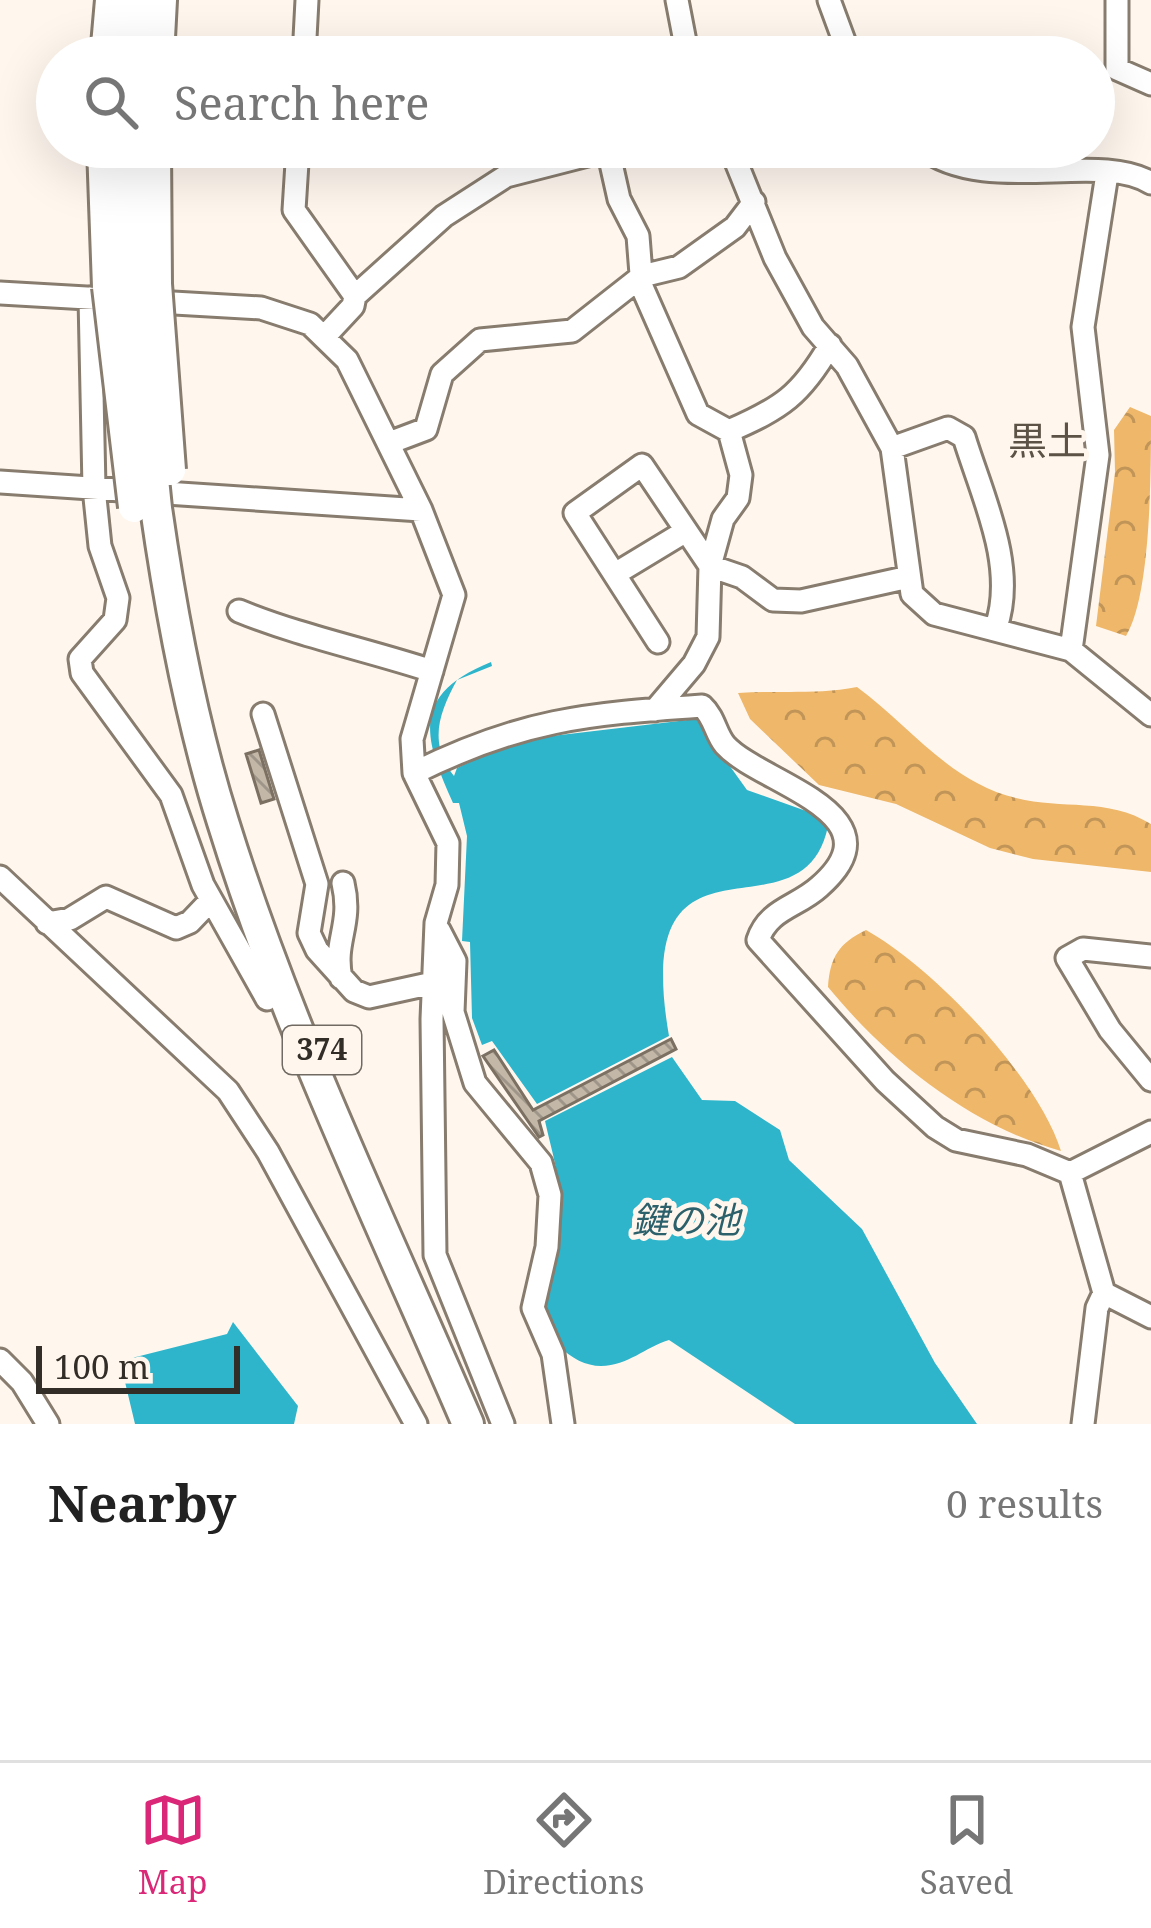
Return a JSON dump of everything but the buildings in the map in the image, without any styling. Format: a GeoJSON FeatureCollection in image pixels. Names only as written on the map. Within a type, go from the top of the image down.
{"type":"FeatureCollection","features":[{"type":"Feature","properties":{"kind":"highway"},"geometry":{"type":"LineString","coordinates":[[108,36],[111,0]]}},
{"type":"Feature","properties":{"kind":"highway"},"geometry":{"type":"LineString","coordinates":[[133,36],[134,0]]}},
{"type":"Feature","properties":{"kind":"highway"},"geometry":{"type":"LineString","coordinates":[[159,36],[160,0]]}},
{"type":"Feature","properties":{"kind":"highway"},"geometry":{"type":"LineString","coordinates":[[107,168],[131,291]]}},
{"type":"Feature","properties":{"kind":"highway","name":"374"},"geometry":{"type":"LineString","coordinates":[[129,168],[131,291],[185,657],[206,763],[263,940],[468,1424]]}},
{"type":"Feature","properties":{"kind":"highway"},"geometry":{"type":"LineString","coordinates":[[131,291],[152,168]]}},
{"type":"Feature","properties":{"kind":"highway","name":"374"},"geometry":{"type":"LineString","coordinates":[[185,657],[296,990],[484,1424]]}},
{"type":"Feature","properties":{"kind":"street"},"geometry":{"type":"LineString","coordinates":[[305,36],[308,0]]}},
{"type":"Feature","properties":{"kind":"street"},"geometry":{"type":"LineString","coordinates":[[677,0],[684,36]]}},
{"type":"Feature","properties":{"kind":"street"},"geometry":{"type":"LineString","coordinates":[[829,0],[842,36]]}},
{"type":"Feature","properties":{"kind":"street"},"geometry":{"type":"LineString","coordinates":[[1117,0],[1117,69],[1151,83]]}},
{"type":"Feature","properties":{"kind":"street"},"geometry":{"type":"LineString","coordinates":[[297,168],[294,210],[355,296]]}},
{"type":"Feature","properties":{"kind":"street"},"geometry":{"type":"LineString","coordinates":[[326,335],[353,307],[355,296],[444,215],[506,176],[538,168]]}},
{"type":"Feature","properties":{"kind":"street"},"geometry":{"type":"LineString","coordinates":[[616,168],[619,200],[638,236],[642,287],[698,414],[730,431],[741,475],[738,498],[723,519],[710,566],[708,637],[694,664],[655,710]]}},
{"type":"Feature","properties":{"kind":"street"},"geometry":{"type":"LineString","coordinates":[[739,168],[775,258],[848,366],[892,448],[912,594],[934,614],[1071,650],[1151,715]]}},
{"type":"Feature","properties":{"kind":"street"},"geometry":{"type":"LineString","coordinates":[[971,168],[1107,174],[1151,183]]}},
{"type":"Feature","properties":{"kind":"street"},"geometry":{"type":"LineString","coordinates":[[1071,650],[1097,468],[1084,327],[1107,174]]}},
{"type":"Feature","properties":{"kind":"street"},"geometry":{"type":"LineString","coordinates":[[389,443],[426,429],[442,374],[480,340],[572,331],[643,276],[679,267],[735,227],[754,202]]}},
{"type":"Feature","properties":{"kind":"street"},"geometry":{"type":"LineString","coordinates":[[131,291],[94,488],[100,546],[118,598],[115,620],[80,659],[82,673],[171,795],[211,900],[266,999]]}},
{"type":"Feature","properties":{"kind":"street"},"geometry":{"type":"LineString","coordinates":[[0,293],[131,291],[290,315],[326,335],[347,360],[421,510],[454,595],[412,739],[414,773],[448,843],[447,885],[436,923],[434,983],[430,1152],[435,1255],[502,1424]]}},
{"type":"Feature","properties":{"kind":"street"},"geometry":{"type":"LineString","coordinates":[[730,431],[784,406],[808,382],[830,345]]}},
{"type":"Feature","properties":{"kind":"street"},"geometry":{"type":"LineString","coordinates":[[892,448],[948,428],[964,437],[1004,571],[1004,606],[997,627]]}},
{"type":"Feature","properties":{"kind":"street"},"geometry":{"type":"LineString","coordinates":[[658,642],[575,513],[642,465],[710,566],[742,577],[773,600],[801,601],[909,577]]}},
{"type":"Feature","properties":{"kind":"street"},"geometry":{"type":"LineString","coordinates":[[0,482],[94,488],[162,505],[421,510]]}},
{"type":"Feature","properties":{"kind":"street"},"geometry":{"type":"LineString","coordinates":[[615,574],[686,531]]}},
{"type":"Feature","properties":{"kind":"street"},"geometry":{"type":"LineString","coordinates":[[238,611],[432,671]]}},
{"type":"Feature","properties":{"kind":"street"},"geometry":{"type":"LineString","coordinates":[[414,773],[513,729],[702,706],[714,717],[725,744],[830,811],[844,837],[846,850],[819,888],[762,928],[758,940],[935,1127],[956,1140],[1027,1155],[1070,1173],[1151,1132]]}},
{"type":"Feature","properties":{"kind":"street"},"geometry":{"type":"LineString","coordinates":[[263,714],[317,884],[310,933],[341,979],[369,997],[434,983]]}},
{"type":"Feature","properties":{"kind":"street"},"geometry":{"type":"LineString","coordinates":[[0,877],[228,1091],[268,1152],[416,1424]]}},
{"type":"Feature","properties":{"kind":"street"},"geometry":{"type":"LineString","coordinates":[[341,979],[337,960],[350,920],[343,883]]}},
{"type":"Feature","properties":{"kind":"street"},"geometry":{"type":"LineString","coordinates":[[47,923],[70,919],[106,897],[176,928],[190,922],[211,900]]}},
{"type":"Feature","properties":{"kind":"street"},"geometry":{"type":"LineString","coordinates":[[436,923],[454,961],[452,1012],[476,1083],[541,1163],[550,1195],[547,1247],[533,1308],[553,1354],[563,1424]]}},
{"type":"Feature","properties":{"kind":"street"},"geometry":{"type":"LineString","coordinates":[[1151,956],[1083,949],[1066,958],[1110,1030],[1151,1080]]}},
{"type":"Feature","properties":{"kind":"street"},"geometry":{"type":"LineString","coordinates":[[1070,1173],[1083,1231],[1105,1293],[1151,1317]]}},
{"type":"Feature","properties":{"kind":"street"},"geometry":{"type":"LineString","coordinates":[[1083,1424],[1097,1308],[1105,1293]]}},
{"type":"Feature","properties":{"kind":"street"},"geometry":{"type":"LineString","coordinates":[[0,1360],[22,1382],[48,1424]]}},
{"type":"Feature","properties":{"kind":"green space"},"geometry":{"type":"Polygon","coordinates":[[[1130,407],[1151,416],[1151,470],[1145,564],[1126,636],[1096,626],[1115,472],[1114,430],[1130,407]]]}},
{"type":"Feature","properties":{"kind":"green space"},"geometry":{"type":"Polygon","coordinates":[[[857,687],[950,766],[992,790],[1033,801],[1118,810],[1151,824],[1151,872],[1033,859],[990,848],[896,804],[819,785],[750,719],[738,693],[857,687]]]}},
{"type":"Feature","properties":{"kind":"green space"},"geometry":{"type":"Polygon","coordinates":[[[866,930],[922,970],[980,1027],[1030,1090],[1061,1151],[1027,1140],[963,1107],[904,1064],[851,1014],[828,987],[829,976],[838,952],[866,930]]]}},
{"type":"Feature","properties":{"kind":"water"},"geometry":{"type":"Polygon","coordinates":[[[491,662],[492,666],[459,679],[465,674],[491,662]]]}},
{"type":"Feature","properties":{"kind":"water"},"geometry":{"type":"Polygon","coordinates":[[[456,681],[439,728],[441,752],[454,776],[457,768],[518,740],[696,719],[747,790],[823,817],[828,826],[812,861],[787,878],[695,901],[673,923],[663,966],[669,1036],[537,1104],[492,1041],[482,1045],[472,1018],[470,942],[462,941],[467,836],[459,803],[453,803],[442,779],[431,737],[436,703],[456,681]]]}},
{"type":"Feature","properties":{"kind":"water","name":"鍵の池"},"geometry":{"type":"Polygon","coordinates":[[[672,1057],[702,1100],[735,1101],[780,1130],[789,1160],[862,1229],[935,1363],[977,1424],[795,1424],[669,1340],[620,1363],[601,1366],[579,1361],[560,1347],[550,1333],[544,1303],[561,1210],[545,1121],[672,1057]]]}},
{"type":"Feature","properties":{"kind":"water"},"geometry":{"type":"Polygon","coordinates":[[[233,1322],[298,1406],[294,1424],[135,1424],[120,1361],[227,1334],[233,1322]]]}},
{"type":"Feature","properties":{"kind":"district","name":"黒土"},"geometry":{"type":"Point","coordinates":[1047,441]}}]}
